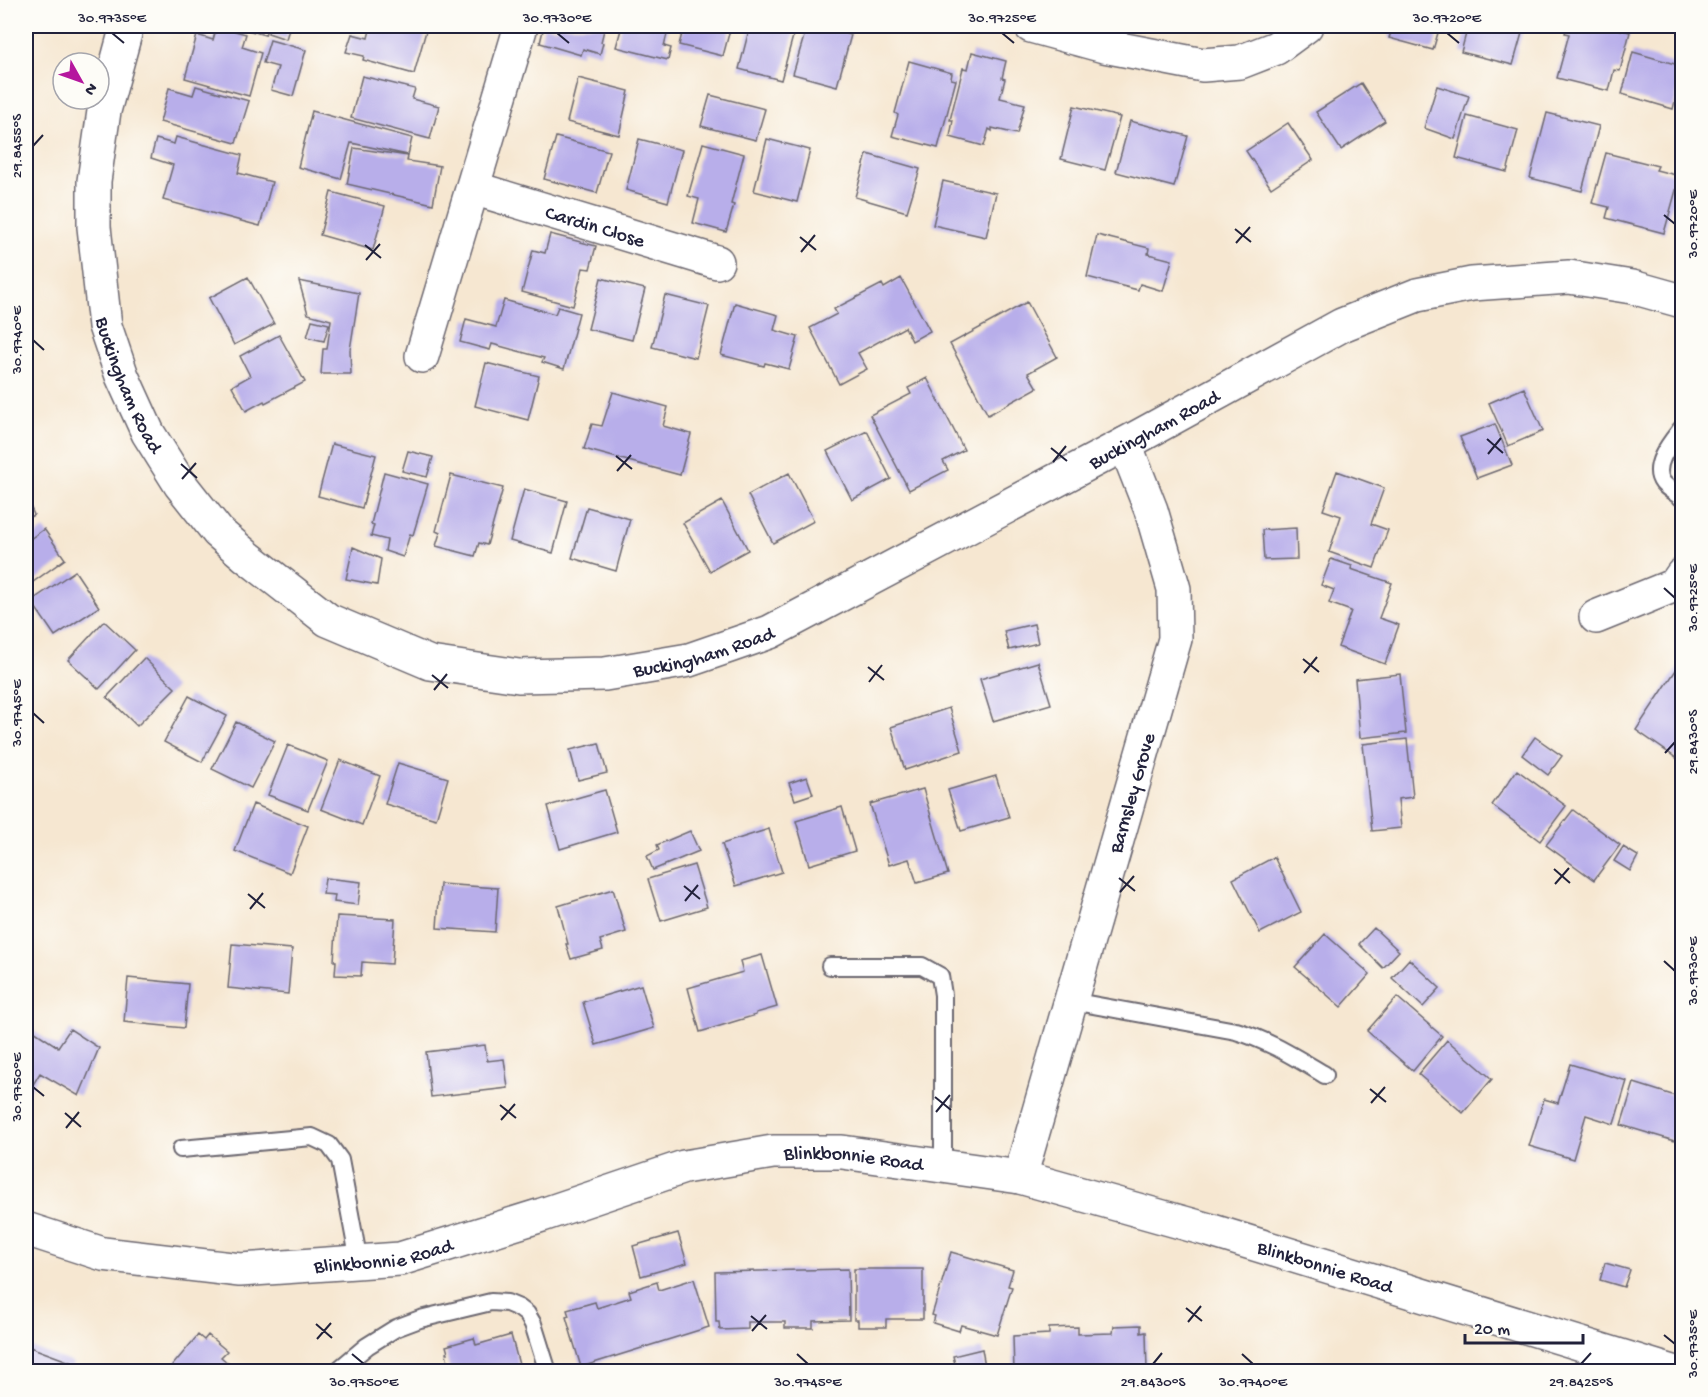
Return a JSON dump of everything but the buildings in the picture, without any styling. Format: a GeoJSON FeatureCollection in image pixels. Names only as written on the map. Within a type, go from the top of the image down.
{"type":"FeatureCollection","features":[{"type":"Feature","properties":{"kind":"street","name":"Buckingham Road"},"geometry":{"type":"LineString","coordinates":[[127,26],[104,111],[94,181],[94,227],[105,326],[122,376],[148,433],[180,484],[205,516],[218,532],[246,556],[328,620],[430,663],[519,676],[605,674],[689,660],[770,632],[1125,444],[1342,325],[1417,295],[1472,284],[1569,277],[1632,287],[1683,302]]}},
{"type":"Feature","properties":{"kind":"street"},"geometry":{"type":"LineString","coordinates":[[422,356],[521,26]]}},
{"type":"Feature","properties":{"kind":"street"},"geometry":{"type":"LineString","coordinates":[[1031,26],[1104,46],[1203,65],[1240,62],[1276,48],[1306,26]]}},
{"type":"Feature","properties":{"kind":"street","name":"Cardin Close"},"geometry":{"type":"LineString","coordinates":[[473,188],[717,262]]}},
{"type":"Feature","properties":{"kind":"street","name":"Barnsley Grove"},"geometry":{"type":"LineString","coordinates":[[1020,1177],[1175,639],[1174,589],[1151,510],[1125,444]]}},
{"type":"Feature","properties":{"kind":"street"},"geometry":{"type":"LineString","coordinates":[[1596,617],[1675,585],[1683,575]]}},
{"type":"Feature","properties":{"kind":"street","name":"Blinkbonnie Road"},"geometry":{"type":"LineString","coordinates":[[26,1229],[103,1254],[240,1270],[400,1259],[542,1215],[684,1167],[773,1152],[842,1152],[1020,1177],[1209,1230],[1672,1371]]}},
{"type":"Feature","properties":{"kind":"lane"},"geometry":{"type":"LineString","coordinates":[[1683,428],[1665,451],[1659,467],[1659,476],[1668,488],[1683,498]]}},
{"type":"Feature","properties":{"kind":"lane"},"geometry":{"type":"LineString","coordinates":[[830,966],[922,966],[940,976],[943,995],[943,1166]]}},
{"type":"Feature","properties":{"kind":"lane"},"geometry":{"type":"LineString","coordinates":[[1071,1001],[1236,1031],[1265,1041],[1325,1075]]}},
{"type":"Feature","properties":{"kind":"lane"},"geometry":{"type":"LineString","coordinates":[[181,1149],[312,1137],[329,1145],[340,1160],[359,1262]]}},
{"type":"Feature","properties":{"kind":"lane"},"geometry":{"type":"LineString","coordinates":[[336,1371],[367,1346],[396,1328],[420,1319],[491,1302],[507,1303],[527,1314],[533,1324],[548,1371]]}}]}
